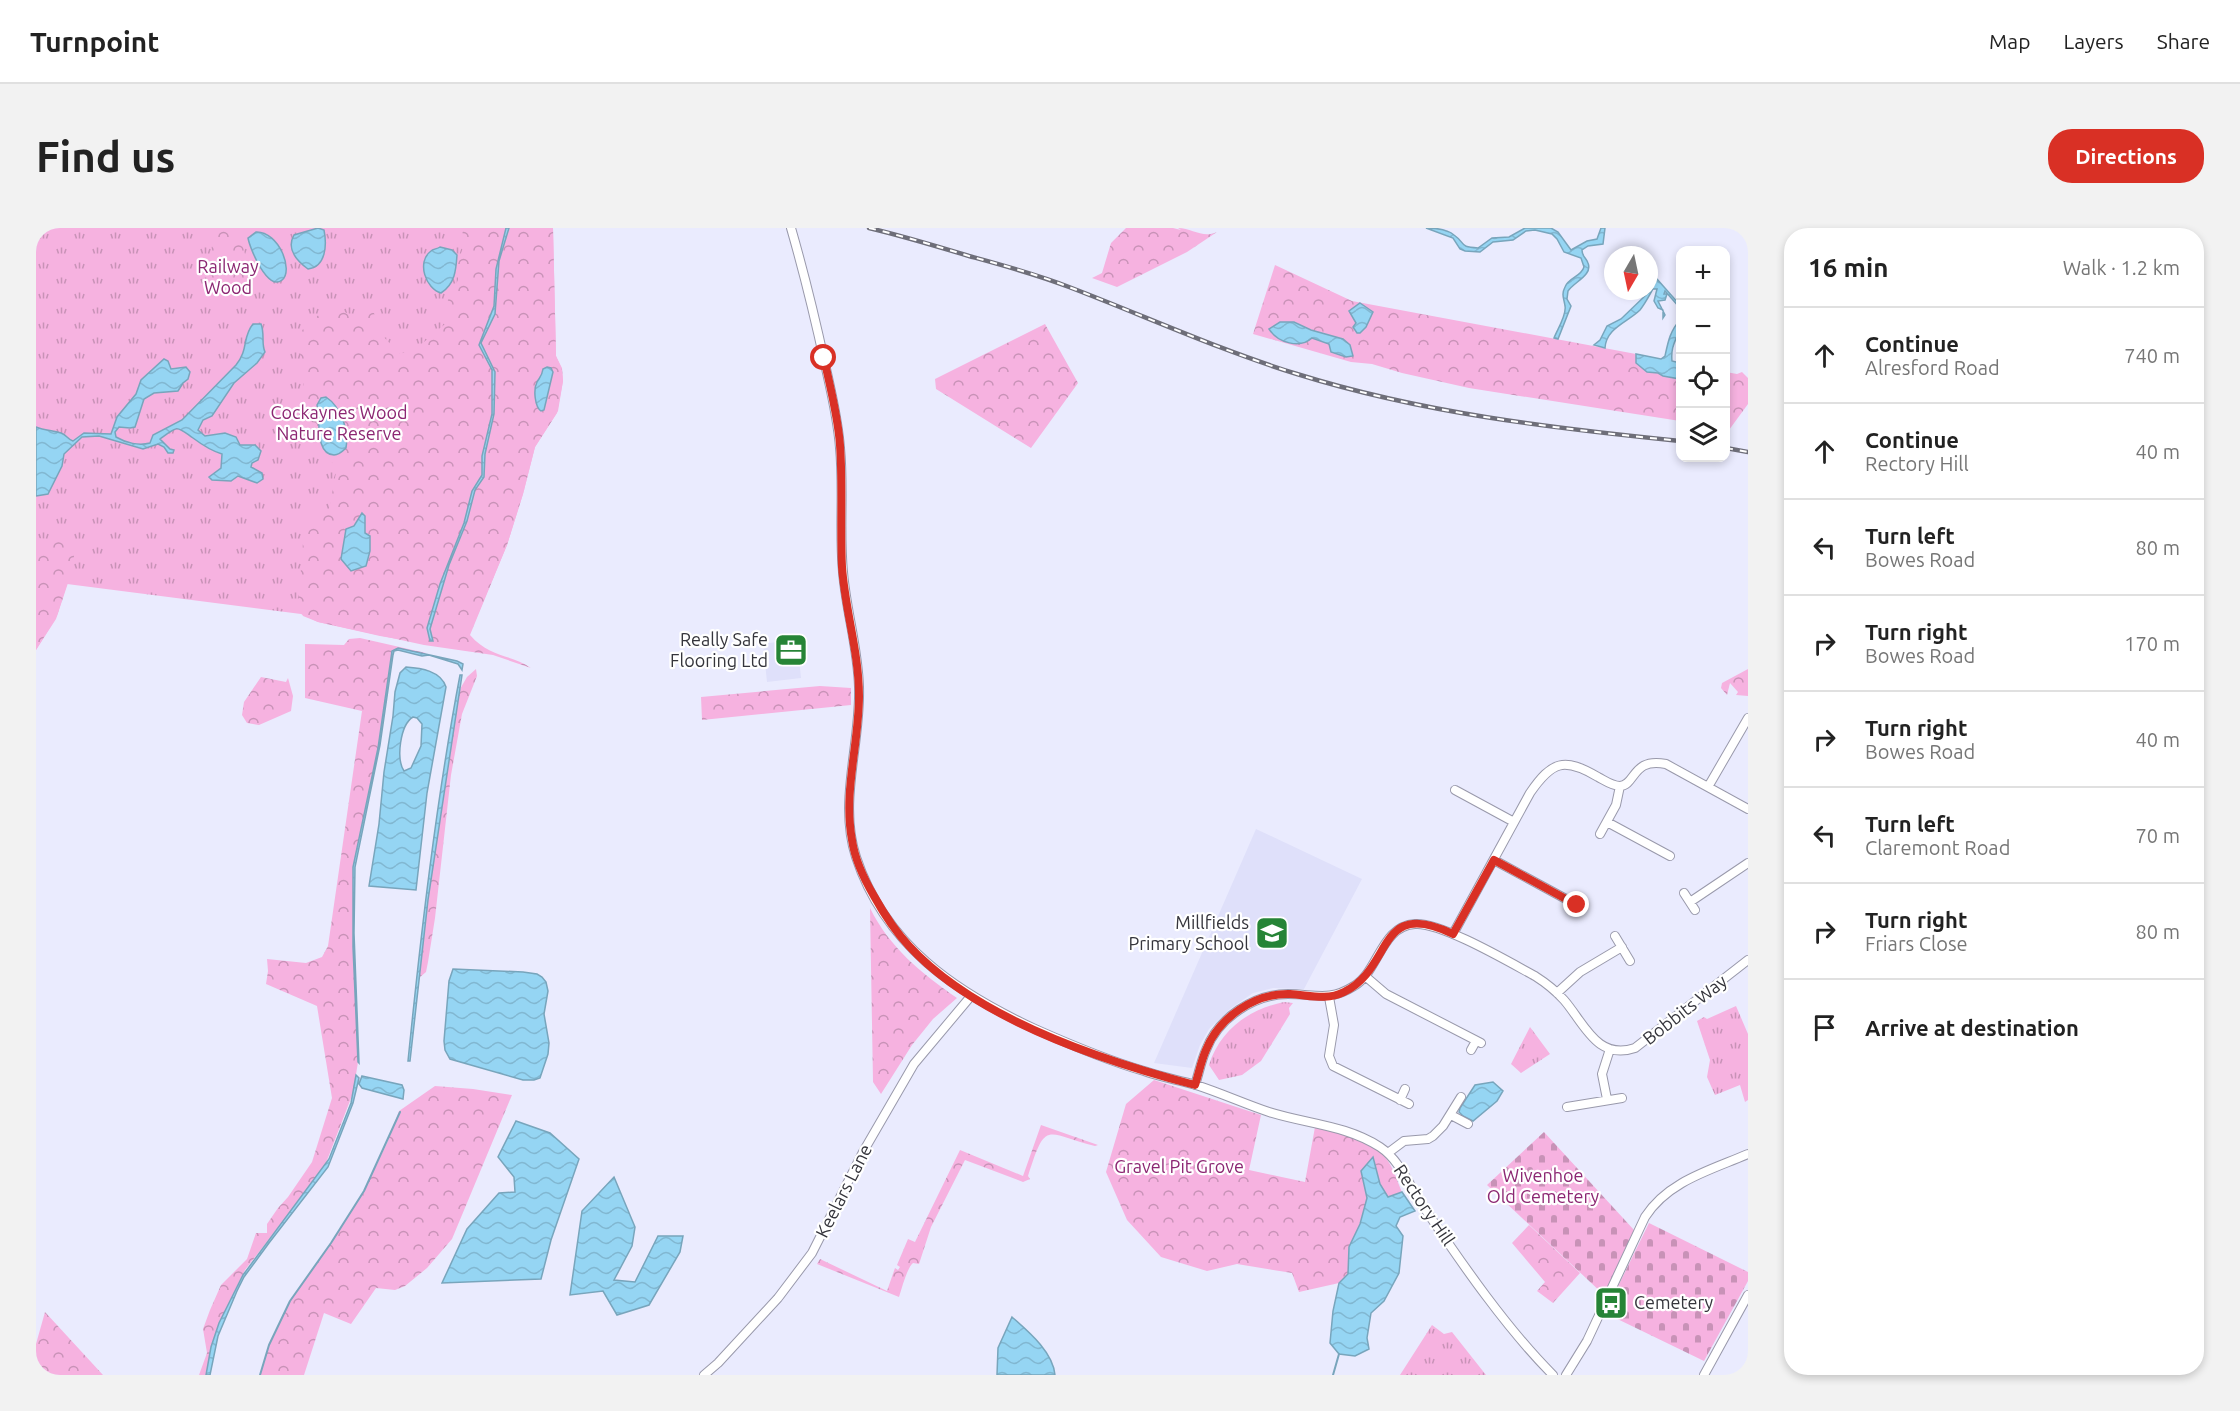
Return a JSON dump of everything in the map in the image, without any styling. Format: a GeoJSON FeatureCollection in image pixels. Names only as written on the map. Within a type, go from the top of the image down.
{"type":"FeatureCollection","features":[{"type":"Feature","properties":{"kind":"street","name":"Rectory Hill"},"geometry":{"type":"LineString","coordinates":[[791,229],[808,286],[840,443],[842,568],[859,684],[849,802],[853,847],[872,893],[897,932],[928,965],[971,996],[1078,1048],[1144,1071],[1195,1085],[1270,1113],[1337,1127],[1366,1139],[1388,1153],[1480,1285],[1523,1342],[1553,1375]]}},
{"type":"Feature","properties":{"kind":"street"},"geometry":{"type":"LineString","coordinates":[[1708,787],[1746,723]]}},
{"type":"Feature","properties":{"kind":"street"},"geometry":{"type":"LineString","coordinates":[[1453,934],[1542,775],[1552,768],[1563,764],[1574,765],[1620,786],[1626,784],[1643,765],[1655,762],[1666,764],[1748,809]]}},
{"type":"Feature","properties":{"kind":"street"},"geometry":{"type":"LineString","coordinates":[[1600,834],[1616,805],[1620,786]]}},
{"type":"Feature","properties":{"kind":"street"},"geometry":{"type":"LineString","coordinates":[[1458,794],[1514,822]]}},
{"type":"Feature","properties":{"kind":"street"},"geometry":{"type":"LineString","coordinates":[[1607,822],[1670,856]]}},
{"type":"Feature","properties":{"kind":"street"},"geometry":{"type":"LineString","coordinates":[[1641,852],[1646,843]]}},
{"type":"Feature","properties":{"kind":"street"},"geometry":{"type":"LineString","coordinates":[[1494,860],[1575,901]]}},
{"type":"Feature","properties":{"kind":"street"},"geometry":{"type":"LineString","coordinates":[[1690,902],[1748,863]]}},
{"type":"Feature","properties":{"kind":"street"},"geometry":{"type":"LineString","coordinates":[[1684,893],[1695,910]]}},
{"type":"Feature","properties":{"kind":"street"},"geometry":{"type":"LineString","coordinates":[[1195,1085],[1206,1048],[1215,1033],[1233,1014],[1254,1002],[1277,995],[1329,997],[1352,988],[1365,976],[1389,937],[1399,928],[1408,924],[1425,924],[1453,934],[1535,976],[1557,993],[1588,1033],[1604,1047],[1610,1049],[1602,1074],[1607,1099]]}},
{"type":"Feature","properties":{"kind":"street"},"geometry":{"type":"LineString","coordinates":[[1615,936],[1630,961]]}},
{"type":"Feature","properties":{"kind":"street"},"geometry":{"type":"LineString","coordinates":[[1557,993],[1580,972],[1622,947]]}},
{"type":"Feature","properties":{"kind":"street","name":"Bobbits Way"},"geometry":{"type":"LineString","coordinates":[[1610,1049],[1628,1051],[1635,1048],[1748,960]]}},
{"type":"Feature","properties":{"kind":"street"},"geometry":{"type":"LineString","coordinates":[[1365,976],[1386,994],[1478,1042],[1471,1050]]}},
{"type":"Feature","properties":{"kind":"street","name":"Keelars Lane"},"geometry":{"type":"LineString","coordinates":[[704,1375],[778,1298],[812,1253],[863,1152],[914,1064],[971,996]]}},
{"type":"Feature","properties":{"kind":"street"},"geometry":{"type":"LineString","coordinates":[[1329,997],[1334,1025],[1329,1056],[1333,1066],[1405,1102],[1405,1089]]}},
{"type":"Feature","properties":{"kind":"street"},"geometry":{"type":"LineString","coordinates":[[1388,1153],[1408,1139],[1428,1139],[1433,1136],[1451,1115],[1461,1097]]}},
{"type":"Feature","properties":{"kind":"street"},"geometry":{"type":"LineString","coordinates":[[1571,1103],[1622,1098]]}},
{"type":"Feature","properties":{"kind":"street"},"geometry":{"type":"LineString","coordinates":[[1451,1115],[1468,1124]]}},
{"type":"Feature","properties":{"kind":"street"},"geometry":{"type":"LineString","coordinates":[[1566,1375],[1587,1341],[1645,1217],[1658,1199],[1692,1178],[1748,1154]]}},
{"type":"Feature","properties":{"kind":"street"},"geometry":{"type":"LineString","coordinates":[[1704,1375],[1748,1295]]}},
{"type":"Feature","properties":{"kind":"shaded area"},"geometry":{"type":"Polygon","coordinates":[[[797,639],[801,678],[767,682],[763,644],[797,639]]]}},
{"type":"Feature","properties":{"kind":"shaded area","name":"Millfields Primary School"},"geometry":{"type":"Polygon","coordinates":[[[1256,829],[1362,879],[1304,989],[1273,988],[1253,993],[1230,1009],[1209,1029],[1200,1045],[1192,1068],[1154,1063],[1256,829]]]}},
{"type":"Feature","properties":{"kind":"green space","name":"Cockaynes Wood Nature Reserve"},"geometry":{"type":"Polygon","coordinates":[[[36,228],[553,228],[556,356],[562,368],[563,381],[558,411],[535,447],[507,545],[463,650],[380,636],[318,622],[301,614],[67,584],[56,619],[36,650],[36,228]]]}},
{"type":"Feature","properties":{"kind":"green space","name":"Railway Wood"},"geometry":{"type":"Polygon","coordinates":[[[216,228],[241,228],[247,265],[246,283],[243,290],[233,298],[217,301],[205,298],[216,228]]]}},
{"type":"Feature","properties":{"kind":"green space"},"geometry":{"type":"Polygon","coordinates":[[[462,228],[553,228],[556,356],[562,370],[563,381],[557,413],[535,447],[507,545],[470,635],[485,648],[531,668],[493,655],[424,645],[318,622],[303,616],[298,607],[305,517],[311,513],[328,515],[337,467],[319,450],[316,427],[306,417],[301,355],[295,350],[297,340],[308,320],[324,313],[340,310],[360,319],[363,312],[374,313],[379,332],[400,354],[417,348],[445,324],[448,300],[458,280],[458,263],[464,244],[462,228]]]}},
{"type":"Feature","properties":{"kind":"green space"},"geometry":{"type":"Polygon","coordinates":[[[1126,228],[1181,230],[1178,228],[1183,228],[1202,234],[1217,232],[1187,252],[1117,287],[1092,278],[1102,273],[1111,243],[1126,228]]]}},
{"type":"Feature","properties":{"kind":"green space"},"geometry":{"type":"Polygon","coordinates":[[[1275,265],[1352,301],[1636,354],[1636,363],[1647,372],[1658,372],[1663,376],[1676,378],[1676,420],[1469,388],[1372,364],[1351,362],[1253,334],[1275,265]]]}},
{"type":"Feature","properties":{"kind":"green space"},"geometry":{"type":"Polygon","coordinates":[[[1045,324],[1078,383],[1031,448],[936,389],[935,379],[1045,324]]]}},
{"type":"Feature","properties":{"kind":"green space"},"geometry":{"type":"Polygon","coordinates":[[[1742,372],[1748,378],[1748,404],[1730,429],[1730,373],[1742,372]]]}},
{"type":"Feature","properties":{"kind":"green space"},"geometry":{"type":"Polygon","coordinates":[[[36,538],[74,542],[75,550],[71,574],[57,616],[36,650],[36,538]]]}},
{"type":"Feature","properties":{"kind":"green space"},"geometry":{"type":"Polygon","coordinates":[[[360,638],[426,653],[423,655],[398,648],[392,651],[378,748],[353,867],[353,947],[358,1062],[353,1093],[324,1168],[245,1270],[219,1323],[211,1347],[206,1375],[199,1375],[207,1353],[203,1329],[221,1285],[247,1259],[256,1233],[267,1233],[267,1224],[312,1162],[332,1098],[317,1006],[266,984],[267,959],[306,963],[322,957],[328,946],[362,711],[305,698],[305,644],[344,645],[349,639],[360,638]]]}},
{"type":"Feature","properties":{"kind":"green space"},"geometry":{"type":"Polygon","coordinates":[[[476,669],[477,676],[462,714],[451,775],[428,962],[426,972],[419,978],[428,900],[460,689],[467,677],[476,669]]]}},
{"type":"Feature","properties":{"kind":"green space"},"geometry":{"type":"Polygon","coordinates":[[[1748,669],[1748,696],[1736,695],[1738,692],[1730,683],[1727,695],[1721,688],[1722,683],[1748,669]]]}},
{"type":"Feature","properties":{"kind":"green space"},"geometry":{"type":"Polygon","coordinates":[[[261,677],[286,682],[288,678],[293,696],[291,711],[259,725],[247,723],[242,715],[244,702],[261,677]]]}},
{"type":"Feature","properties":{"kind":"green space"},"geometry":{"type":"Polygon","coordinates":[[[820,686],[851,688],[851,705],[702,720],[701,697],[820,686]]]}},
{"type":"Feature","properties":{"kind":"green space"},"geometry":{"type":"Polygon","coordinates":[[[870,908],[887,935],[908,959],[957,998],[933,1019],[912,1045],[881,1094],[873,1082],[870,908]]]}},
{"type":"Feature","properties":{"kind":"green space"},"geometry":{"type":"Polygon","coordinates":[[[1284,1002],[1293,1003],[1289,1008],[1290,1014],[1261,1061],[1242,1075],[1219,1080],[1209,1065],[1220,1041],[1248,1016],[1271,1005],[1284,1002]]]}},
{"type":"Feature","properties":{"kind":"green space"},"geometry":{"type":"Polygon","coordinates":[[[1736,1006],[1748,1034],[1748,1100],[1745,1102],[1740,1085],[1715,1095],[1707,1077],[1710,1060],[1697,1021],[1736,1006]]]}},
{"type":"Feature","properties":{"kind":"green space"},"geometry":{"type":"Polygon","coordinates":[[[1530,1027],[1550,1054],[1521,1073],[1511,1064],[1530,1027]]]}},
{"type":"Feature","properties":{"kind":"green space","name":"Gravel Pit Grove"},"geometry":{"type":"Polygon","coordinates":[[[1154,1080],[1261,1115],[1249,1170],[1305,1182],[1315,1127],[1362,1140],[1385,1157],[1393,1169],[1402,1192],[1388,1197],[1380,1185],[1373,1158],[1362,1171],[1367,1198],[1360,1224],[1349,1247],[1348,1274],[1339,1283],[1299,1292],[1292,1273],[1237,1264],[1207,1271],[1161,1257],[1127,1220],[1106,1172],[1126,1104],[1154,1080]]]}},
{"type":"Feature","properties":{"kind":"green space"},"geometry":{"type":"Polygon","coordinates":[[[435,1086],[512,1095],[452,1239],[427,1268],[405,1286],[395,1290],[376,1288],[351,1324],[324,1313],[304,1375],[260,1375],[269,1345],[290,1301],[364,1191],[387,1143],[399,1111],[435,1086]]]}},
{"type":"Feature","properties":{"kind":"green space"},"geometry":{"type":"Polygon","coordinates":[[[1041,1125],[1098,1145],[1050,1135],[1044,1138],[1039,1145],[1028,1176],[1030,1179],[1023,1182],[965,1160],[931,1227],[919,1264],[913,1263],[911,1266],[899,1297],[817,1264],[820,1259],[887,1291],[895,1268],[898,1270],[900,1267],[897,1265],[908,1239],[915,1242],[960,1150],[1023,1176],[1041,1125]]]}},
{"type":"Feature","properties":{"kind":"green space","name":"Wivenhoe Old Cemetery"},"geometry":{"type":"Polygon","coordinates":[[[1544,1132],[1634,1230],[1604,1295],[1487,1185],[1544,1132]]]}},
{"type":"Feature","properties":{"kind":"green space"},"geometry":{"type":"Polygon","coordinates":[[[1649,1223],[1748,1272],[1748,1281],[1704,1361],[1605,1313],[1649,1223]]]}},
{"type":"Feature","properties":{"kind":"green space"},"geometry":{"type":"Polygon","coordinates":[[[1529,1225],[1580,1273],[1553,1303],[1537,1291],[1545,1282],[1512,1243],[1529,1225]]]}},
{"type":"Feature","properties":{"kind":"green space"},"geometry":{"type":"Polygon","coordinates":[[[45,1312],[103,1375],[36,1375],[36,1344],[45,1312]]]}},
{"type":"Feature","properties":{"kind":"green space"},"geometry":{"type":"Polygon","coordinates":[[[1432,1325],[1444,1334],[1452,1332],[1486,1375],[1400,1375],[1432,1325]]]}},
{"type":"Feature","properties":{"kind":"water"},"geometry":{"type":"Polygon","coordinates":[[[318,228],[324,230],[324,254],[319,264],[308,269],[294,254],[292,240],[294,235],[318,228]]]}},
{"type":"Feature","properties":{"kind":"water"},"geometry":{"type":"Polygon","coordinates":[[[506,228],[509,228],[499,261],[495,314],[481,343],[495,372],[494,414],[485,454],[484,477],[475,490],[467,521],[449,565],[430,629],[433,641],[430,641],[427,628],[440,584],[464,523],[472,491],[482,475],[482,456],[492,414],[492,370],[479,345],[494,306],[496,269],[506,228]]]}},
{"type":"Feature","properties":{"kind":"water"},"geometry":{"type":"Polygon","coordinates":[[[1426,228],[1448,231],[1465,246],[1478,248],[1492,238],[1509,237],[1525,228],[1551,228],[1558,232],[1571,250],[1587,241],[1597,239],[1601,228],[1605,228],[1603,244],[1588,246],[1582,250],[1588,263],[1588,271],[1568,291],[1567,299],[1571,306],[1558,339],[1554,338],[1565,314],[1564,290],[1569,281],[1584,267],[1581,258],[1564,252],[1552,234],[1535,230],[1526,231],[1513,240],[1493,242],[1480,252],[1460,249],[1453,238],[1426,228]]]}},
{"type":"Feature","properties":{"kind":"water"},"geometry":{"type":"Polygon","coordinates":[[[256,232],[264,233],[271,238],[282,252],[286,269],[282,280],[277,282],[271,280],[260,268],[248,238],[256,232]]]}},
{"type":"Feature","properties":{"kind":"water"},"geometry":{"type":"Polygon","coordinates":[[[440,247],[452,250],[457,255],[452,281],[441,293],[427,281],[424,268],[427,256],[432,250],[440,247]]]}},
{"type":"Feature","properties":{"kind":"water"},"geometry":{"type":"Polygon","coordinates":[[[1658,280],[1676,300],[1676,303],[1665,291],[1664,294],[1667,294],[1665,300],[1658,301],[1662,310],[1654,301],[1658,300],[1658,280]]]}},
{"type":"Feature","properties":{"kind":"water"},"geometry":{"type":"Polygon","coordinates":[[[1641,300],[1647,300],[1640,310],[1613,330],[1606,341],[1605,348],[1594,345],[1600,340],[1607,326],[1621,319],[1641,300]]]}},
{"type":"Feature","properties":{"kind":"water"},"geometry":{"type":"Polygon","coordinates":[[[1360,303],[1373,312],[1366,327],[1357,333],[1353,327],[1356,323],[1349,311],[1360,303]]]}},
{"type":"Feature","properties":{"kind":"water"},"geometry":{"type":"Polygon","coordinates":[[[1280,322],[1294,322],[1311,330],[1343,339],[1350,345],[1353,356],[1346,357],[1331,352],[1329,344],[1312,338],[1295,344],[1283,341],[1269,329],[1280,322]]]}},
{"type":"Feature","properties":{"kind":"water"},"geometry":{"type":"Polygon","coordinates":[[[253,324],[261,324],[265,352],[257,363],[234,383],[212,416],[203,420],[198,430],[205,436],[225,433],[236,437],[240,445],[255,445],[261,451],[258,460],[252,463],[251,467],[262,473],[263,479],[257,483],[238,476],[231,481],[212,480],[209,477],[221,468],[222,454],[180,429],[174,429],[160,439],[174,450],[173,453],[168,453],[158,444],[143,449],[99,436],[82,437],[64,454],[62,466],[48,494],[36,496],[36,427],[61,433],[73,441],[84,433],[111,434],[117,417],[136,394],[141,380],[164,359],[168,361],[171,369],[186,367],[190,372],[188,379],[178,391],[154,393],[144,399],[135,427],[119,427],[115,432],[116,437],[128,442],[150,443],[153,435],[182,420],[236,365],[243,354],[253,324]]]}},
{"type":"Feature","properties":{"kind":"water"},"geometry":{"type":"Polygon","coordinates":[[[1676,326],[1672,361],[1676,362],[1676,378],[1647,372],[1636,363],[1636,354],[1661,359],[1665,356],[1676,326]]]}},
{"type":"Feature","properties":{"kind":"water"},"geometry":{"type":"Polygon","coordinates":[[[547,367],[553,372],[544,410],[541,411],[536,402],[535,389],[543,369],[547,367]]]}},
{"type":"Feature","properties":{"kind":"water"},"geometry":{"type":"Polygon","coordinates":[[[326,397],[340,413],[345,427],[346,448],[336,455],[323,449],[319,435],[317,405],[321,398],[326,397]]]}},
{"type":"Feature","properties":{"kind":"water"},"geometry":{"type":"Polygon","coordinates":[[[362,513],[365,516],[365,533],[370,536],[370,551],[366,566],[351,571],[341,559],[346,529],[354,526],[362,513]]]}},
{"type":"Feature","properties":{"kind":"water"},"geometry":{"type":"Polygon","coordinates":[[[398,648],[457,661],[463,664],[462,670],[458,664],[429,655],[394,651],[380,745],[355,867],[354,933],[359,1063],[353,947],[353,867],[378,748],[392,651],[398,648]]]}},
{"type":"Feature","properties":{"kind":"water"},"geometry":{"type":"Polygon","coordinates":[[[406,667],[424,670],[440,677],[446,687],[427,793],[416,890],[369,886],[395,692],[400,673],[406,667]],[[413,717],[409,721],[402,734],[400,759],[404,771],[411,768],[421,746],[422,724],[413,717]]]}},
{"type":"Feature","properties":{"kind":"water"},"geometry":{"type":"Polygon","coordinates":[[[460,675],[462,675],[428,900],[410,1061],[408,1061],[430,867],[460,675]]]}},
{"type":"Feature","properties":{"kind":"water"},"geometry":{"type":"Polygon","coordinates":[[[453,969],[523,972],[537,974],[546,982],[548,991],[544,1014],[549,1043],[540,1078],[523,1080],[450,1059],[445,1050],[444,1041],[449,981],[453,969]]]}},
{"type":"Feature","properties":{"kind":"water"},"geometry":{"type":"Polygon","coordinates":[[[356,1075],[359,1078],[353,1103],[328,1167],[244,1277],[218,1336],[210,1375],[206,1375],[211,1347],[219,1323],[243,1275],[329,1159],[351,1103],[356,1075]]]}},
{"type":"Feature","properties":{"kind":"water"},"geometry":{"type":"Polygon","coordinates":[[[362,1076],[402,1085],[403,1099],[362,1088],[359,1084],[362,1076]]]}},
{"type":"Feature","properties":{"kind":"water"},"geometry":{"type":"Polygon","coordinates":[[[1493,1082],[1503,1091],[1497,1101],[1473,1121],[1459,1112],[1475,1085],[1493,1082]]]}},
{"type":"Feature","properties":{"kind":"water"},"geometry":{"type":"Polygon","coordinates":[[[516,1121],[550,1133],[579,1159],[551,1240],[541,1279],[442,1283],[467,1229],[499,1193],[515,1192],[514,1177],[498,1157],[516,1121]]]}},
{"type":"Feature","properties":{"kind":"water"},"geometry":{"type":"Polygon","coordinates":[[[1373,1157],[1380,1184],[1388,1197],[1402,1192],[1415,1211],[1400,1217],[1396,1226],[1403,1236],[1399,1273],[1384,1301],[1371,1313],[1367,1338],[1369,1349],[1355,1356],[1339,1354],[1330,1343],[1333,1311],[1339,1283],[1348,1274],[1349,1247],[1360,1224],[1367,1198],[1361,1171],[1373,1157]]]}},
{"type":"Feature","properties":{"kind":"water"},"geometry":{"type":"Polygon","coordinates":[[[614,1177],[635,1227],[632,1246],[614,1280],[635,1282],[658,1236],[683,1236],[680,1252],[649,1305],[617,1315],[603,1291],[570,1295],[582,1211],[614,1177]]]}},
{"type":"Feature","properties":{"kind":"water"},"geometry":{"type":"Polygon","coordinates":[[[1012,1317],[1045,1350],[1055,1375],[997,1375],[998,1348],[1012,1317]]]}},
{"type":"Feature","properties":{"kind":"waterway"},"geometry":{"type":"LineString","coordinates":[[260,1375],[269,1345],[290,1301],[364,1191],[400,1112]]}},
{"type":"Feature","properties":{"kind":"waterway"},"geometry":{"type":"LineString","coordinates":[[1333,1375],[1339,1354]]}},
{"type":"Feature","properties":{"kind":"railway"},"geometry":{"type":"LineString","coordinates":[[869,228],[1044,278],[1239,354],[1344,388],[1487,417],[1583,431],[1676,441]]}},
{"type":"Feature","properties":{"kind":"railway"},"geometry":{"type":"LineString","coordinates":[[1730,449],[1748,452]]}},
{"type":"Feature","properties":{"kind":"place","name":"Really Safe Flooring Ltd"},"geometry":{"type":"Point","coordinates":[791,650]}},
{"type":"Feature","properties":{"kind":"place","name":"Millfields Primary School"},"geometry":{"type":"Point","coordinates":[1272,933]}},
{"type":"Feature","properties":{"kind":"place","name":"Cemetery"},"geometry":{"type":"Point","coordinates":[1611,1303]}},
{"type":"Feature","properties":{"kind":"route"},"geometry":{"type":"LineString","coordinates":[[824,358],[840,443],[842,568],[859,684],[849,802],[853,847],[872,893],[897,932],[918,956],[952,983],[997,1011],[1078,1048],[1124,1065],[1195,1085],[1211,1039],[1233,1014],[1243,1008],[1264,998],[1277,995],[1290,994],[1321,998],[1342,993],[1360,982],[1371,970],[1389,937],[1408,924],[1425,924],[1453,934],[1494,860],[1577,905]]}}]}
